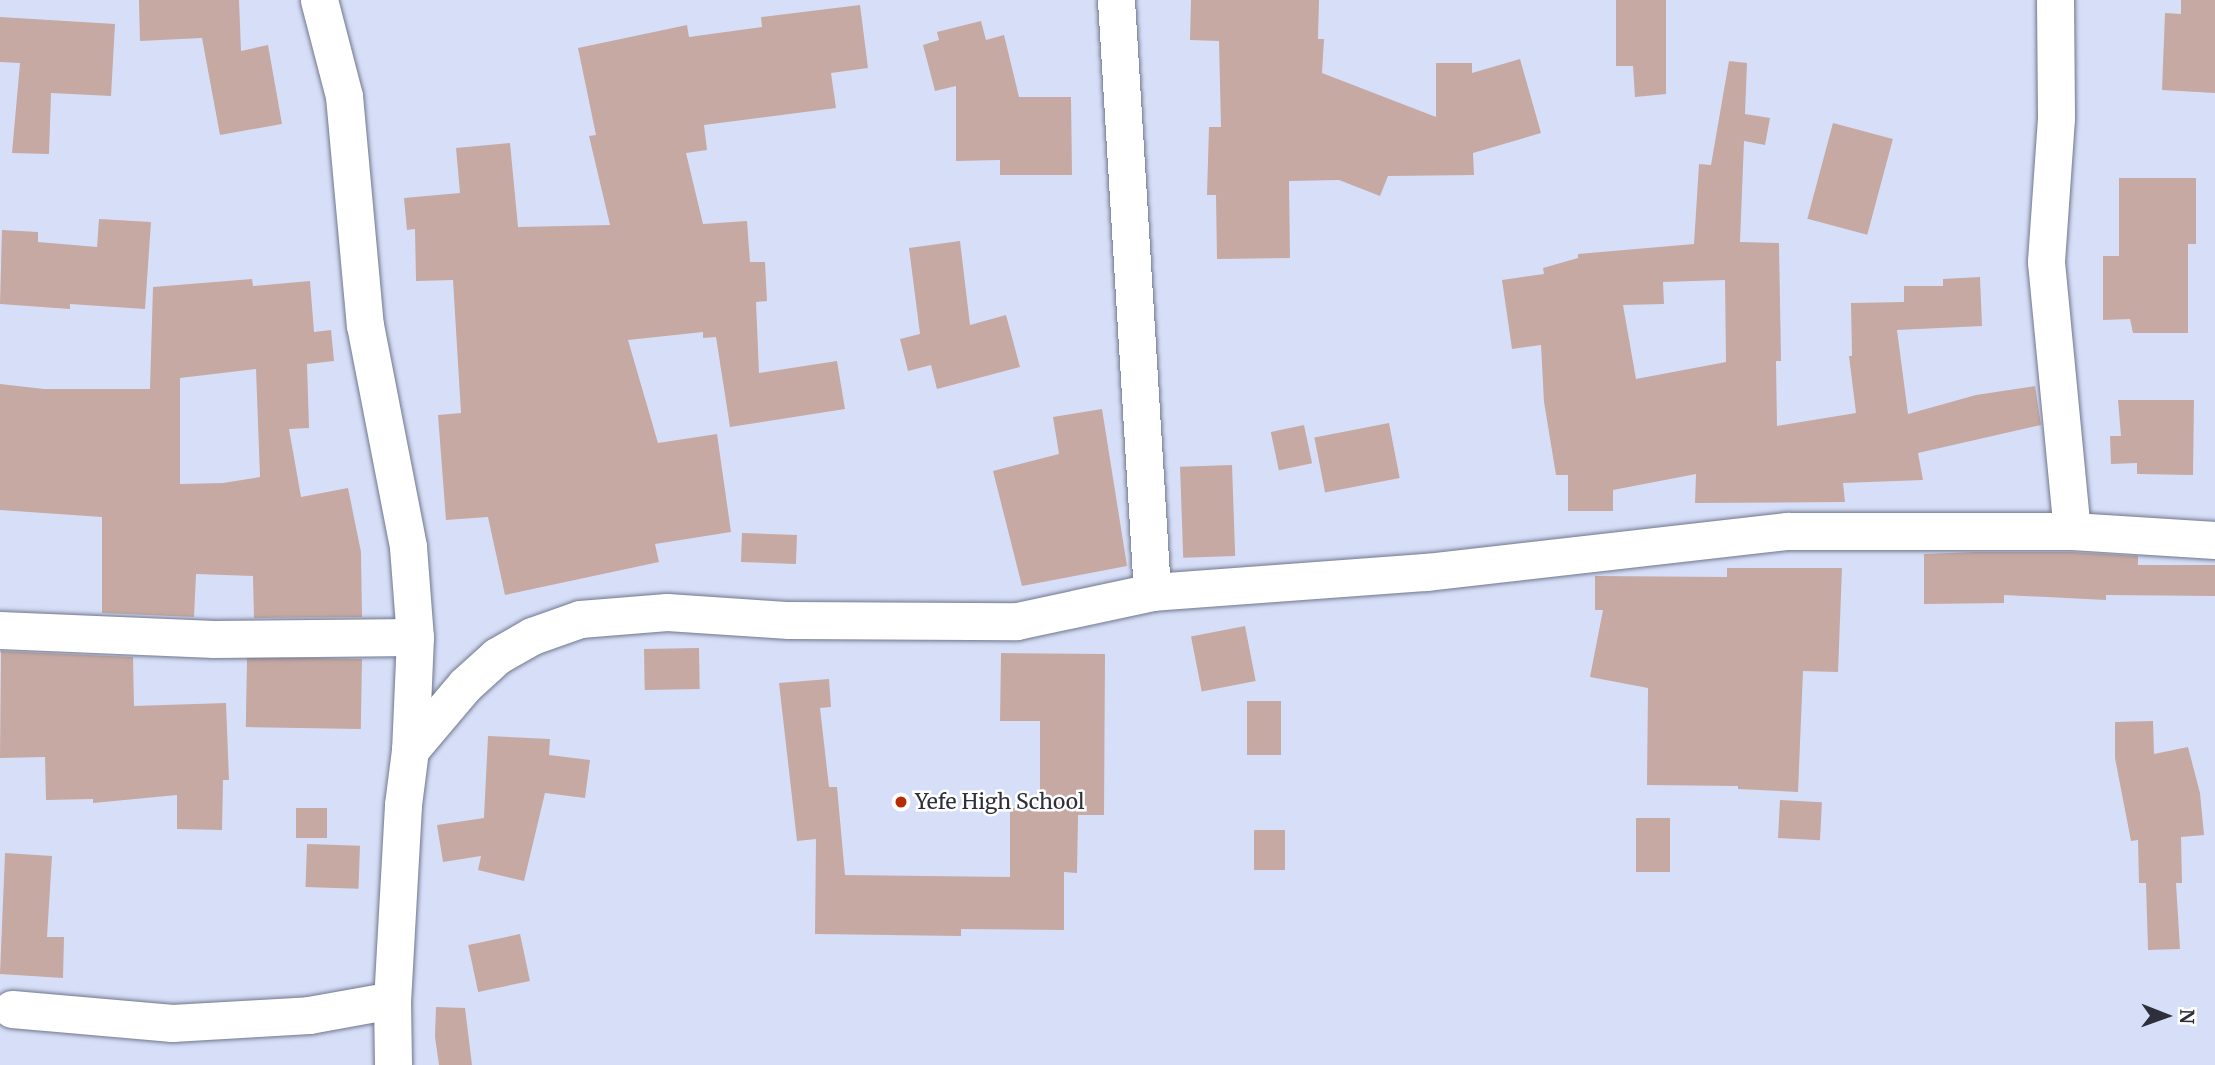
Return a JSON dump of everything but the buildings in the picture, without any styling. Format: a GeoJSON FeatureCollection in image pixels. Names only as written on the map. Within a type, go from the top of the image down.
{"type":"FeatureCollection","features":[{"type":"Feature","properties":{"kind":"street"},"geometry":{"type":"LineString","coordinates":[[319,0],[344,96],[365,325],[408,547],[415,637],[410,750],[403,805],[392,1000],[393,1065]]}},
{"type":"Feature","properties":{"kind":"street"},"geometry":{"type":"LineString","coordinates":[[1116,0],[1152,592]]}},
{"type":"Feature","properties":{"kind":"street"},"geometry":{"type":"LineString","coordinates":[[2055,0],[2056,118],[2046,262],[2072,531]]}},
{"type":"Feature","properties":{"kind":"street"},"geometry":{"type":"LineString","coordinates":[[410,750],[466,685],[497,656],[532,636],[580,619],[667,612],[789,620],[1017,621],[1152,592],[1426,572],[1787,531],[2072,531],[2215,540]]}},
{"type":"Feature","properties":{"kind":"street"},"geometry":{"type":"LineString","coordinates":[[0,630],[214,639],[415,637]]}},
{"type":"Feature","properties":{"kind":"street"},"geometry":{"type":"LineString","coordinates":[[12,1009],[172,1023],[309,1015],[392,1000]]}},
{"type":"Feature","properties":{"kind":"place","name":"Yefe High School"},"geometry":{"type":"Point","coordinates":[901,802]}}]}
